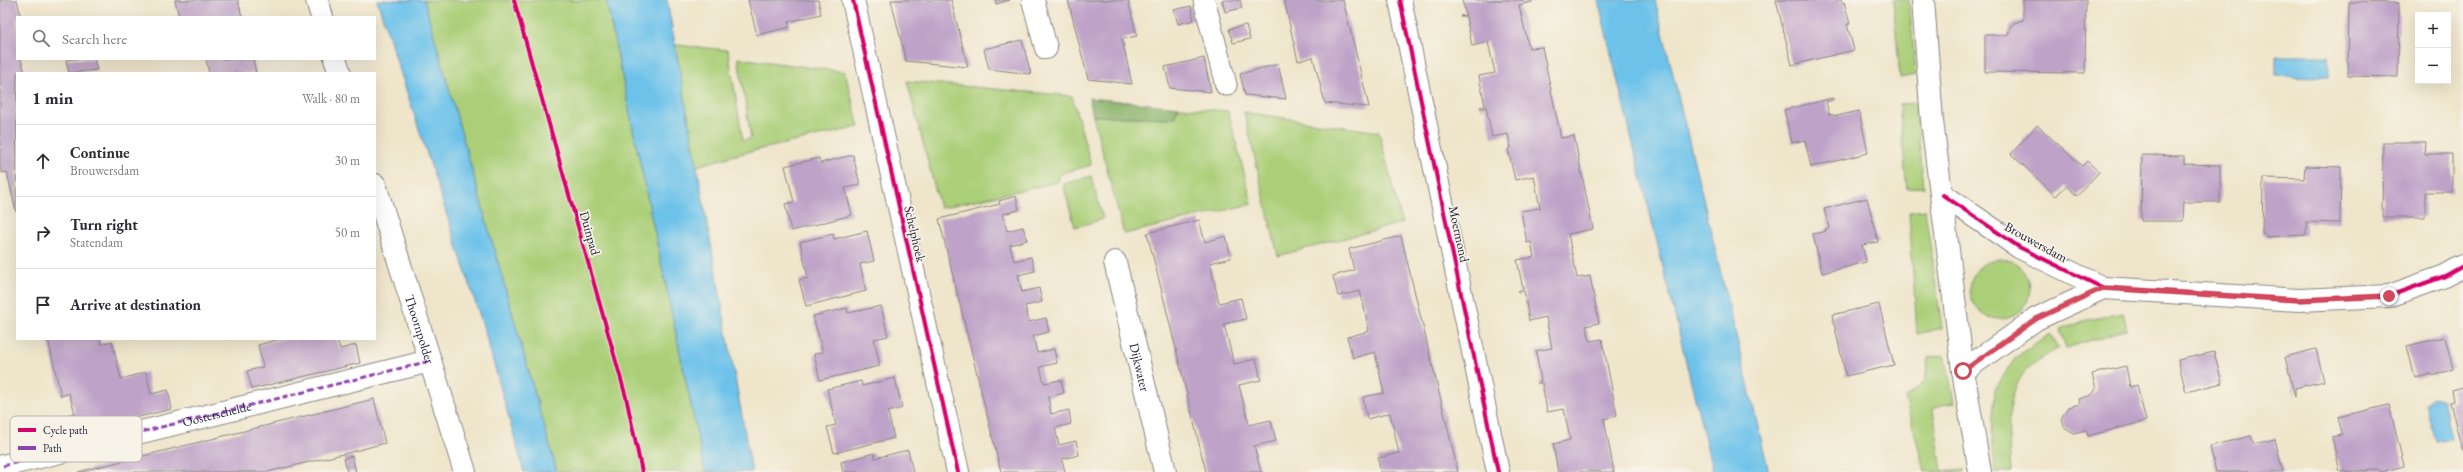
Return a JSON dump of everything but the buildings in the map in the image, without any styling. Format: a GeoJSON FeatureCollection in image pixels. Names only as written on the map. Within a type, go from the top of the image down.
{"type":"FeatureCollection","features":[{"type":"Feature","properties":{"kind":"street"},"geometry":{"type":"LineString","coordinates":[[317,0],[322,16]]}},
{"type":"Feature","properties":{"kind":"street","name":"Schelphoek"},"geometry":{"type":"LineString","coordinates":[[853,0],[958,472]]}},
{"type":"Feature","properties":{"kind":"street"},"geometry":{"type":"LineString","coordinates":[[1033,0],[1046,48]]}},
{"type":"Feature","properties":{"kind":"street","name":"Moermond"},"geometry":{"type":"LineString","coordinates":[[1400,0],[1498,472]]}},
{"type":"Feature","properties":{"kind":"street"},"geometry":{"type":"LineString","coordinates":[[1923,0],[1932,121],[1943,195],[1963,371],[1980,472]]}},
{"type":"Feature","properties":{"kind":"street"},"geometry":{"type":"LineString","coordinates":[[335,60],[340,72]]}},
{"type":"Feature","properties":{"kind":"street","name":"Thoornpolder"},"geometry":{"type":"LineString","coordinates":[[376,188],[465,472]]}},
{"type":"Feature","properties":{"kind":"street","name":"Brouwersdam"},"geometry":{"type":"LineString","coordinates":[[1943,195],[2019,247],[2103,288]]}},
{"type":"Feature","properties":{"kind":"street","name":"Dijkwater"},"geometry":{"type":"LineString","coordinates":[[1115,262],[1165,472]]}},
{"type":"Feature","properties":{"kind":"street"},"geometry":{"type":"LineString","coordinates":[[1963,371],[2036,319],[2103,288],[2299,300],[2389,296],[2446,276],[2463,266]]}},
{"type":"Feature","properties":{"kind":"street","name":"Oosterschelde"},"geometry":{"type":"LineString","coordinates":[[142,430],[430,361]]}},
{"type":"Feature","properties":{"kind":"lane"},"geometry":{"type":"LineString","coordinates":[[1204,0],[1226,85]]}},
{"type":"Feature","properties":{"kind":"green space"},"geometry":{"type":"Polygon","coordinates":[[[424,0],[606,0],[705,472],[557,472],[424,0]]]}},
{"type":"Feature","properties":{"kind":"green space"},"geometry":{"type":"Polygon","coordinates":[[[1893,0],[1909,0],[1916,75],[1900,78],[1893,0]]]}},
{"type":"Feature","properties":{"kind":"green space"},"geometry":{"type":"Polygon","coordinates":[[[675,45],[728,50],[743,141],[751,138],[738,58],[845,72],[859,127],[735,155],[697,166],[675,45]]]}},
{"type":"Feature","properties":{"kind":"green space"},"geometry":{"type":"Polygon","coordinates":[[[907,81],[1072,96],[1091,165],[1060,174],[1058,182],[940,208],[907,81]]]}},
{"type":"Feature","properties":{"kind":"green space"},"geometry":{"type":"Polygon","coordinates":[[[1089,98],[1179,107],[1174,118],[1093,116],[1089,98]]]}},
{"type":"Feature","properties":{"kind":"green space"},"geometry":{"type":"Polygon","coordinates":[[[1915,103],[1924,187],[1907,189],[1899,104],[1915,103]]]}},
{"type":"Feature","properties":{"kind":"green space"},"geometry":{"type":"Polygon","coordinates":[[[1179,107],[1228,111],[1252,204],[1124,234],[1093,116],[1174,118],[1179,107]]]}},
{"type":"Feature","properties":{"kind":"green space"},"geometry":{"type":"Polygon","coordinates":[[[1244,112],[1379,132],[1402,223],[1278,256],[1244,112]]]}},
{"type":"Feature","properties":{"kind":"green space"},"geometry":{"type":"Polygon","coordinates":[[[1091,176],[1103,219],[1075,227],[1063,184],[1091,176]]]}},
{"type":"Feature","properties":{"kind":"green space"},"geometry":{"type":"Polygon","coordinates":[[[1925,210],[1942,328],[1917,334],[1909,212],[1925,210]]]}},
{"type":"Feature","properties":{"kind":"green space"},"geometry":{"type":"Polygon","coordinates":[[[2000,259],[2016,264],[2021,268],[2025,273],[2030,289],[2025,305],[2021,310],[2016,314],[2000,319],[1984,314],[1979,310],[1975,305],[1970,289],[1975,273],[1979,268],[1984,264],[2000,259]]]}},
{"type":"Feature","properties":{"kind":"green space"},"geometry":{"type":"Polygon","coordinates":[[[2123,313],[2127,329],[2066,348],[2060,330],[2087,320],[2123,313]]]}},
{"type":"Feature","properties":{"kind":"green space"},"geometry":{"type":"Polygon","coordinates":[[[2051,334],[2059,348],[2040,359],[2024,373],[2017,384],[2013,396],[2009,421],[2011,472],[1995,472],[1992,432],[1995,389],[2016,357],[2051,334]]]}},
{"type":"Feature","properties":{"kind":"green space"},"geometry":{"type":"Polygon","coordinates":[[[1945,355],[1954,402],[1933,409],[1942,471],[1964,469],[1964,472],[1925,472],[1905,398],[1925,381],[1929,357],[1945,355]]]}},
{"type":"Feature","properties":{"kind":"water"},"geometry":{"type":"Polygon","coordinates":[[[377,0],[424,0],[557,472],[524,472],[485,332],[377,0]]]}},
{"type":"Feature","properties":{"kind":"water"},"geometry":{"type":"Polygon","coordinates":[[[606,0],[667,0],[752,472],[705,472],[606,0]]]}},
{"type":"Feature","properties":{"kind":"water"},"geometry":{"type":"Polygon","coordinates":[[[1598,0],[1655,0],[1769,472],[1713,472],[1598,0]]]}},
{"type":"Feature","properties":{"kind":"water"},"geometry":{"type":"Polygon","coordinates":[[[2276,56],[2328,56],[2329,77],[2276,76],[2276,56]]]}},
{"type":"Feature","properties":{"kind":"water"},"geometry":{"type":"Polygon","coordinates":[[[2433,397],[2442,400],[2451,439],[2436,442],[2426,403],[2433,397]]]}},
{"type":"Feature","properties":{"kind":"marked path"},"geometry":{"type":"LineString","coordinates":[[142,432],[430,361]]}},
{"type":"Feature","properties":{"kind":"marked path"},"geometry":{"type":"LineString","coordinates":[[3,466],[19,462]]}},
{"type":"Feature","properties":{"kind":"cycle path","name":"Duinpad"},"geometry":{"type":"LineString","coordinates":[[514,0],[626,397],[642,472]]}},
{"type":"Feature","properties":{"kind":"cycle path"},"geometry":{"type":"LineString","coordinates":[[853,0],[958,472]]}},
{"type":"Feature","properties":{"kind":"cycle path"},"geometry":{"type":"LineString","coordinates":[[1400,0],[1498,472]]}},
{"type":"Feature","properties":{"kind":"cycle path"},"geometry":{"type":"LineString","coordinates":[[1943,195],[2019,247],[2103,288],[2299,300],[2389,296],[2445,276],[2463,266]]}},
{"type":"Feature","properties":{"kind":"route"},"geometry":{"type":"LineString","coordinates":[[1963,371],[2036,319],[2103,288],[2299,300],[2389,296]]}}]}
